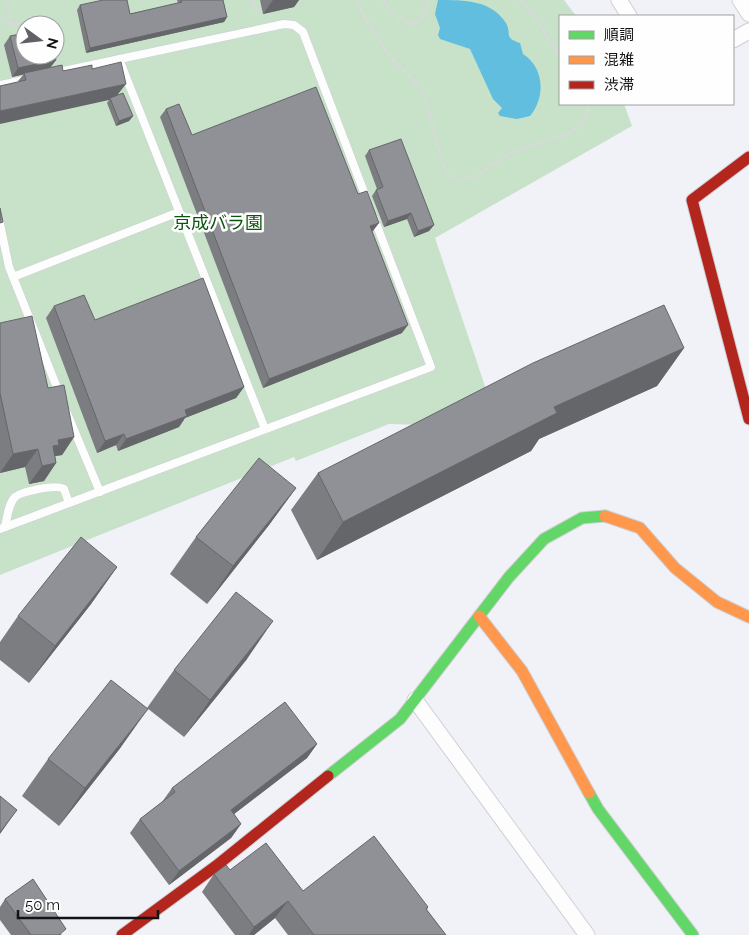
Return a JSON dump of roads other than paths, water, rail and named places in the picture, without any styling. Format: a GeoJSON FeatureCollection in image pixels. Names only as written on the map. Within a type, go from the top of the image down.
{"type":"FeatureCollection","features":[{"type":"Feature","properties":{"kind":"street"},"geometry":{"type":"LineString","coordinates":[[619,0],[628,15]]}},
{"type":"Feature","properties":{"kind":"street"},"geometry":{"type":"LineString","coordinates":[[740,0],[749,14]]}},
{"type":"Feature","properties":{"kind":"street"},"geometry":{"type":"LineString","coordinates":[[734,39],[749,30]]}},
{"type":"Feature","properties":{"kind":"street"},"geometry":{"type":"LineString","coordinates":[[749,157],[692,200],[749,419]]}},
{"type":"Feature","properties":{"kind":"street"},"geometry":{"type":"LineString","coordinates":[[122,935],[216,866],[400,719],[509,577],[544,539],[582,518],[608,516],[640,528],[675,568],[716,602],[749,617]]}},
{"type":"Feature","properties":{"kind":"street"},"geometry":{"type":"LineString","coordinates":[[479,616],[522,671],[598,810],[693,935]]}},
{"type":"Feature","properties":{"kind":"street"},"geometry":{"type":"LineString","coordinates":[[415,700],[587,935]]}},
{"type":"Feature","properties":{"kind":"lane"},"geometry":{"type":"LineString","coordinates":[[2,528],[431,367],[303,32],[294,25],[284,24],[46,75]]}},
{"type":"Feature","properties":{"kind":"lane"},"geometry":{"type":"LineString","coordinates":[[119,59],[265,430]]}},
{"type":"Feature","properties":{"kind":"lane"},"geometry":{"type":"LineString","coordinates":[[0,85],[37,77]]}},
{"type":"Feature","properties":{"kind":"lane"},"geometry":{"type":"LineString","coordinates":[[13,277],[179,212]]}},
{"type":"Feature","properties":{"kind":"lane"},"geometry":{"type":"LineString","coordinates":[[0,224],[9,267],[100,492]]}},
{"type":"Feature","properties":{"kind":"lane"},"geometry":{"type":"LineString","coordinates":[[0,269],[9,267]]}},
{"type":"Feature","properties":{"kind":"lane"},"geometry":{"type":"LineString","coordinates":[[2,528],[11,504],[20,494],[56,486],[64,489],[69,503]]}},
{"type":"Feature","properties":{"kind":"water"},"geometry":{"type":"Polygon","coordinates":[[[438,0],[458,0],[477,3],[500,15],[508,27],[511,39],[520,43],[523,54],[530,60],[539,74],[539,100],[530,116],[517,119],[500,116],[498,113],[502,108],[493,99],[470,49],[440,39],[438,35],[440,28],[435,14],[438,0]]]}},
{"type":"Feature","properties":{"kind":"park label","name":"京成バラ園"},"geometry":{"type":"Point","coordinates":[218,222]}}]}
